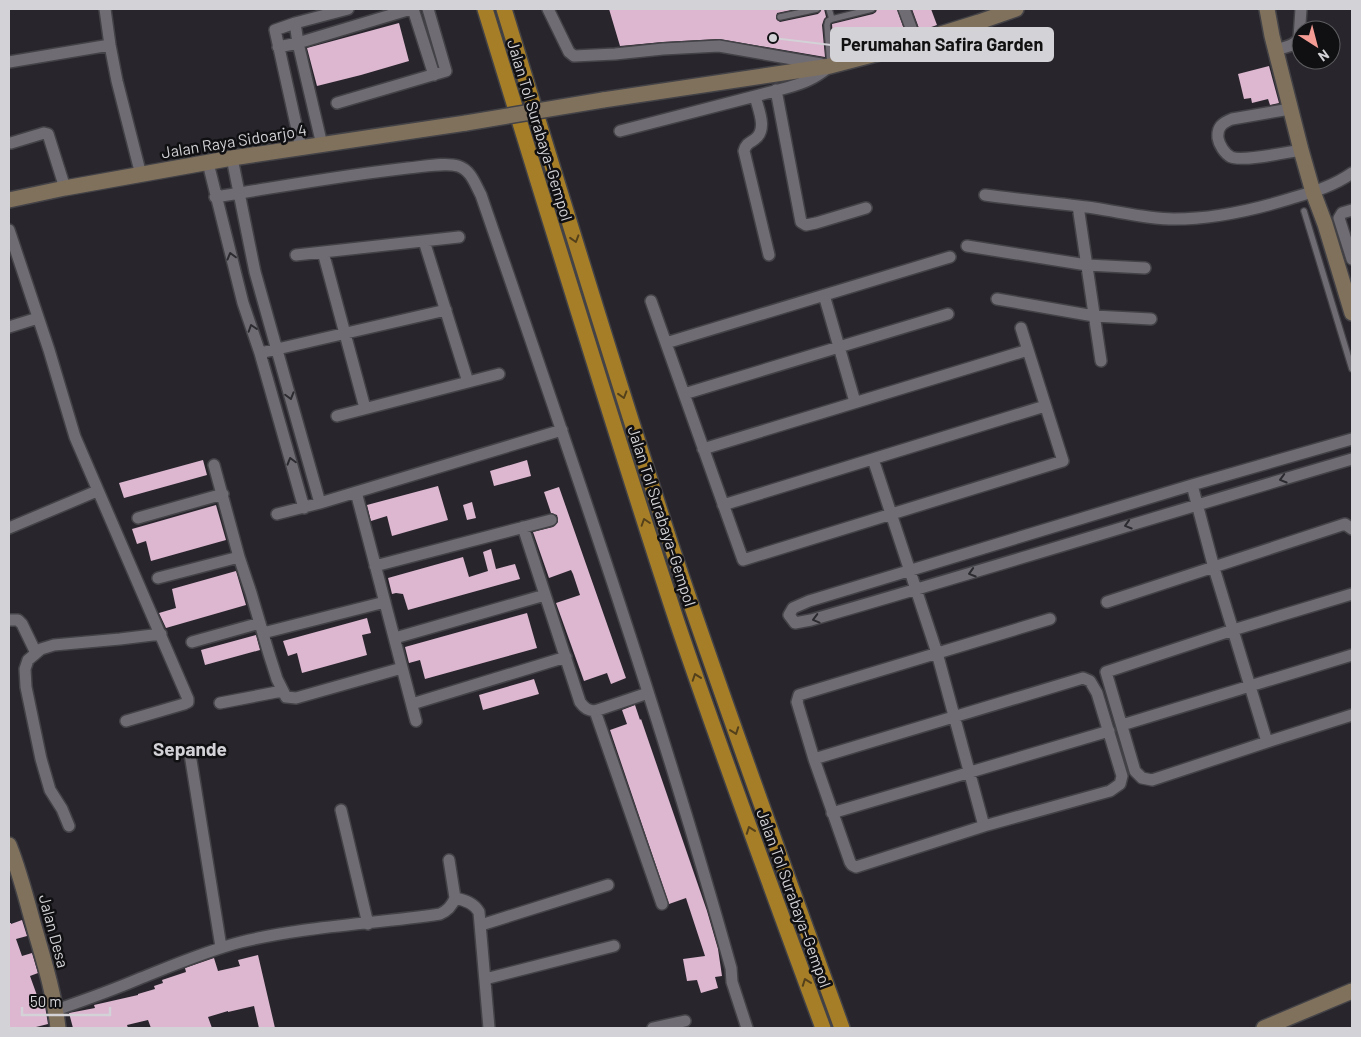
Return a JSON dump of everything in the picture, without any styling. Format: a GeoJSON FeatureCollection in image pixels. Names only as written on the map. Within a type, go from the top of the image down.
{"type":"FeatureCollection","features":[{"type":"Feature","properties":{"kind":"highway","name":"Jalan Tol Surabaya–Gempol"},"geometry":{"type":"LineString","coordinates":[[485,9],[588,344],[677,622],[823,1028]]}},
{"type":"Feature","properties":{"kind":"highway","name":"Jalan Tol Surabaya–Gempol"},"geometry":{"type":"LineString","coordinates":[[504,9],[624,398],[672,546],[721,692],[842,1028]]}},
{"type":"Feature","properties":{"kind":"street"},"geometry":{"type":"LineString","coordinates":[[105,9],[117,81],[141,174]]}},
{"type":"Feature","properties":{"kind":"street"},"geometry":{"type":"LineString","coordinates":[[301,148],[274,32],[294,24],[348,9]]}},
{"type":"Feature","properties":{"kind":"street"},"geometry":{"type":"LineString","coordinates":[[278,47],[298,43],[412,9],[434,75]]}},
{"type":"Feature","properties":{"kind":"street"},"geometry":{"type":"LineString","coordinates":[[337,104],[445,72],[428,9]]}},
{"type":"Feature","properties":{"kind":"street"},"geometry":{"type":"LineString","coordinates":[[548,9],[569,52],[574,56],[615,54],[663,48],[719,46],[830,66]]}},
{"type":"Feature","properties":{"kind":"street"},"geometry":{"type":"LineString","coordinates":[[904,9],[916,42]]}},
{"type":"Feature","properties":{"kind":"street","name":"Jalan Raya Sidoarjo 4"},"geometry":{"type":"LineString","coordinates":[[9,200],[232,158],[830,66],[871,56],[1016,9]]}},
{"type":"Feature","properties":{"kind":"street"},"geometry":{"type":"LineString","coordinates":[[1268,9],[1268,18],[1301,150],[1313,192],[1326,224],[1352,313]]}},
{"type":"Feature","properties":{"kind":"street"},"geometry":{"type":"LineString","coordinates":[[1276,50],[1294,44],[1300,38],[1301,9]]}},
{"type":"Feature","properties":{"kind":"street"},"geometry":{"type":"LineString","coordinates":[[294,24],[322,145]]}},
{"type":"Feature","properties":{"kind":"street"},"geometry":{"type":"LineString","coordinates":[[9,62],[110,45]]}},
{"type":"Feature","properties":{"kind":"street"},"geometry":{"type":"LineString","coordinates":[[620,130],[808,81],[830,66]]}},
{"type":"Feature","properties":{"kind":"street"},"geometry":{"type":"LineString","coordinates":[[776,90],[801,222],[806,224],[816,223],[866,208]]}},
{"type":"Feature","properties":{"kind":"street"},"geometry":{"type":"LineString","coordinates":[[755,96],[762,122],[761,130],[756,138],[746,146],[744,151],[769,255]]}},
{"type":"Feature","properties":{"kind":"street"},"geometry":{"type":"LineString","coordinates":[[1290,109],[1223,122],[1218,129],[1218,140],[1224,152],[1232,158],[1301,150]]}},
{"type":"Feature","properties":{"kind":"street"},"geometry":{"type":"LineString","coordinates":[[11,143],[44,133],[48,134],[65,188]]}},
{"type":"Feature","properties":{"kind":"street"},"geometry":{"type":"LineString","coordinates":[[232,158],[255,272],[320,504]]}},
{"type":"Feature","properties":{"kind":"street"},"geometry":{"type":"LineString","coordinates":[[208,163],[215,197],[244,303],[304,508]]}},
{"type":"Feature","properties":{"kind":"street"},"geometry":{"type":"LineString","coordinates":[[215,197],[381,171],[444,165],[457,166],[466,170],[472,177],[481,195],[562,430],[648,693],[702,864],[731,968],[732,982],[747,1028]]}},
{"type":"Feature","properties":{"kind":"street"},"geometry":{"type":"LineString","coordinates":[[985,195],[1078,206],[1153,218],[1196,218],[1239,212],[1280,202],[1340,182],[1352,173]]}},
{"type":"Feature","properties":{"kind":"street"},"geometry":{"type":"LineString","coordinates":[[1078,206],[1101,361]]}},
{"type":"Feature","properties":{"kind":"street"},"geometry":{"type":"LineString","coordinates":[[1352,210],[1342,213],[1339,218],[1352,259]]}},
{"type":"Feature","properties":{"kind":"street"},"geometry":{"type":"LineString","coordinates":[[9,230],[75,437],[187,697],[188,702],[184,704],[126,720]]}},
{"type":"Feature","properties":{"kind":"street"},"geometry":{"type":"LineString","coordinates":[[296,255],[458,237]]}},
{"type":"Feature","properties":{"kind":"street"},"geometry":{"type":"LineString","coordinates":[[424,241],[468,382]]}},
{"type":"Feature","properties":{"kind":"street"},"geometry":{"type":"LineString","coordinates":[[968,246],[1087,265],[1144,268]]}},
{"type":"Feature","properties":{"kind":"street"},"geometry":{"type":"LineString","coordinates":[[323,252],[365,408]]}},
{"type":"Feature","properties":{"kind":"street"},"geometry":{"type":"LineString","coordinates":[[666,343],[950,257]]}},
{"type":"Feature","properties":{"kind":"street"},"geometry":{"type":"LineString","coordinates":[[824,295],[855,402]]}},
{"type":"Feature","properties":{"kind":"street"},"geometry":{"type":"LineString","coordinates":[[996,299],[1094,316],[1152,319]]}},
{"type":"Feature","properties":{"kind":"street"},"geometry":{"type":"LineString","coordinates":[[651,301],[743,560],[1063,462],[1020,328]]}},
{"type":"Feature","properties":{"kind":"street"},"geometry":{"type":"LineString","coordinates":[[260,353],[446,310]]}},
{"type":"Feature","properties":{"kind":"street"},"geometry":{"type":"LineString","coordinates":[[684,394],[948,314]]}},
{"type":"Feature","properties":{"kind":"street"},"geometry":{"type":"LineString","coordinates":[[9,327],[38,318]]}},
{"type":"Feature","properties":{"kind":"street"},"geometry":{"type":"LineString","coordinates":[[703,449],[1028,350]]}},
{"type":"Feature","properties":{"kind":"street"},"geometry":{"type":"LineString","coordinates":[[337,416],[499,374]]}},
{"type":"Feature","properties":{"kind":"street"},"geometry":{"type":"LineString","coordinates":[[723,505],[1045,406]]}},
{"type":"Feature","properties":{"kind":"street"},"geometry":{"type":"LineString","coordinates":[[277,514],[320,504],[562,430]]}},
{"type":"Feature","properties":{"kind":"street"},"geometry":{"type":"LineString","coordinates":[[1352,439],[1192,484],[809,601],[792,608],[789,614],[795,623],[811,620],[1352,459]]}},
{"type":"Feature","properties":{"kind":"street"},"geometry":{"type":"LineString","coordinates":[[872,459],[937,653],[984,826]]}},
{"type":"Feature","properties":{"kind":"street"},"geometry":{"type":"LineString","coordinates":[[214,465],[239,557],[269,654],[282,691],[286,697],[296,698],[402,668]]}},
{"type":"Feature","properties":{"kind":"street"},"geometry":{"type":"LineString","coordinates":[[1192,484],[1214,568],[1267,742]]}},
{"type":"Feature","properties":{"kind":"street"},"geometry":{"type":"LineString","coordinates":[[9,528],[97,491]]}},
{"type":"Feature","properties":{"kind":"street"},"geometry":{"type":"LineString","coordinates":[[356,492],[416,721]]}},
{"type":"Feature","properties":{"kind":"street"},"geometry":{"type":"LineString","coordinates":[[138,518],[223,494]]}},
{"type":"Feature","properties":{"kind":"street"},"geometry":{"type":"LineString","coordinates":[[375,566],[551,520]]}},
{"type":"Feature","properties":{"kind":"street"},"geometry":{"type":"LineString","coordinates":[[1107,602],[1345,524],[1352,528]]}},
{"type":"Feature","properties":{"kind":"street"},"geometry":{"type":"LineString","coordinates":[[523,527],[580,702],[584,708],[596,711],[648,693]]}},
{"type":"Feature","properties":{"kind":"street"},"geometry":{"type":"LineString","coordinates":[[158,578],[239,557]]}},
{"type":"Feature","properties":{"kind":"street"},"geometry":{"type":"LineString","coordinates":[[1352,594],[1233,630],[1106,672],[1135,771],[1142,778],[1152,780],[1352,715]]}},
{"type":"Feature","properties":{"kind":"street"},"geometry":{"type":"LineString","coordinates":[[395,638],[545,595]]}},
{"type":"Feature","properties":{"kind":"street"},"geometry":{"type":"LineString","coordinates":[[192,642],[385,602]]}},
{"type":"Feature","properties":{"kind":"street"},"geometry":{"type":"LineString","coordinates":[[814,759],[1083,678],[1090,680],[1097,693],[1122,776],[1120,784],[1110,791],[984,826],[856,867],[852,866],[850,862],[832,813],[814,759],[797,702],[797,698],[800,695],[1050,619]]}},
{"type":"Feature","properties":{"kind":"street"},"geometry":{"type":"LineString","coordinates":[[9,620],[18,620],[22,624],[36,653]]}},
{"type":"Feature","properties":{"kind":"street"},"geometry":{"type":"LineString","coordinates":[[66,818],[52,794],[45,775],[26,687],[25,669],[28,660],[41,649],[54,645],[160,634]]}},
{"type":"Feature","properties":{"kind":"street"},"geometry":{"type":"LineString","coordinates":[[1122,726],[1352,655]]}},
{"type":"Feature","properties":{"kind":"street"},"geometry":{"type":"LineString","coordinates":[[412,704],[566,657]]}},
{"type":"Feature","properties":{"kind":"street"},"geometry":{"type":"LineString","coordinates":[[220,703],[282,691]]}},
{"type":"Feature","properties":{"kind":"street"},"geometry":{"type":"LineString","coordinates":[[596,711],[662,904]]}},
{"type":"Feature","properties":{"kind":"street"},"geometry":{"type":"LineString","coordinates":[[832,813],[1109,731]]}},
{"type":"Feature","properties":{"kind":"street"},"geometry":{"type":"LineString","coordinates":[[190,754],[221,947]]}},
{"type":"Feature","properties":{"kind":"street"},"geometry":{"type":"LineString","coordinates":[[341,810],[368,924]]}},
{"type":"Feature","properties":{"kind":"street","name":"Jalan Desa"},"geometry":{"type":"LineString","coordinates":[[11,855],[46,965],[58,1028]]}},
{"type":"Feature","properties":{"kind":"street"},"geometry":{"type":"LineString","coordinates":[[56,1010],[221,947],[275,935],[440,914],[446,911],[455,898],[449,860]]}},
{"type":"Feature","properties":{"kind":"street"},"geometry":{"type":"LineString","coordinates":[[481,925],[608,885]]}},
{"type":"Feature","properties":{"kind":"street"},"geometry":{"type":"LineString","coordinates":[[455,898],[476,906],[479,912],[488,1028]]}},
{"type":"Feature","properties":{"kind":"street"},"geometry":{"type":"LineString","coordinates":[[485,979],[614,946]]}},
{"type":"Feature","properties":{"kind":"street"},"geometry":{"type":"LineString","coordinates":[[1264,1028],[1352,991]]}},
{"type":"Feature","properties":{"kind":"street"},"geometry":{"type":"LineString","coordinates":[[653,1028],[685,1021]]}},
{"type":"Feature","properties":{"kind":"lane"},"geometry":{"type":"LineString","coordinates":[[780,17],[817,9]]}},
{"type":"Feature","properties":{"kind":"lane"},"geometry":{"type":"LineString","coordinates":[[830,9],[832,19]]}},
{"type":"Feature","properties":{"kind":"lane"},"geometry":{"type":"LineString","coordinates":[[830,66],[828,21],[872,9]]}},
{"type":"Feature","properties":{"kind":"lane"},"geometry":{"type":"LineString","coordinates":[[1304,211],[1352,369]]}},
{"type":"Feature","properties":{"kind":"building"},"geometry":{"type":"Polygon","coordinates":[[[609,9],[796,9],[777,13],[776,18],[780,22],[818,14],[824,9],[826,17],[822,25],[825,57],[719,39],[620,46],[609,9]]]}},
{"type":"Feature","properties":{"kind":"building"},"geometry":{"type":"Polygon","coordinates":[[[877,9],[897,9],[906,35],[834,55],[832,24],[873,14],[877,9]]]}},
{"type":"Feature","properties":{"kind":"building"},"geometry":{"type":"Polygon","coordinates":[[[912,9],[931,9],[937,25],[920,31],[912,9]]]}},
{"type":"Feature","properties":{"kind":"building"},"geometry":{"type":"Polygon","coordinates":[[[399,23],[409,61],[317,86],[307,48],[399,23]]]}},
{"type":"Feature","properties":{"kind":"building"},"geometry":{"type":"Polygon","coordinates":[[[1269,66],[1279,103],[1270,105],[1268,99],[1252,103],[1251,98],[1244,99],[1238,74],[1269,66]]]}},
{"type":"Feature","properties":{"kind":"building"},"geometry":{"type":"Polygon","coordinates":[[[203,460],[207,475],[124,498],[119,483],[203,460]]]}},
{"type":"Feature","properties":{"kind":"building"},"geometry":{"type":"Polygon","coordinates":[[[527,460],[531,476],[494,486],[490,471],[527,460]]]}},
{"type":"Feature","properties":{"kind":"building"},"geometry":{"type":"Polygon","coordinates":[[[438,486],[448,520],[392,536],[387,516],[371,521],[367,505],[438,486]]]}},
{"type":"Feature","properties":{"kind":"building"},"geometry":{"type":"Polygon","coordinates":[[[559,487],[626,678],[611,684],[607,673],[584,681],[556,603],[580,595],[573,574],[571,570],[549,578],[533,532],[553,527],[558,522],[557,515],[551,513],[544,492],[559,487]]]}},
{"type":"Feature","properties":{"kind":"building"},"geometry":{"type":"Polygon","coordinates":[[[472,502],[476,518],[467,520],[463,505],[472,502]]]}},
{"type":"Feature","properties":{"kind":"building"},"geometry":{"type":"Polygon","coordinates":[[[216,505],[226,540],[151,561],[146,541],[137,544],[132,529],[216,505]]]}},
{"type":"Feature","properties":{"kind":"building"},"geometry":{"type":"Polygon","coordinates":[[[491,549],[496,569],[515,564],[520,579],[408,610],[403,594],[392,594],[388,578],[463,557],[469,577],[488,571],[483,552],[491,549]]]}},
{"type":"Feature","properties":{"kind":"building"},"geometry":{"type":"Polygon","coordinates":[[[236,571],[246,605],[166,628],[159,613],[176,608],[172,589],[236,571]]]}},
{"type":"Feature","properties":{"kind":"building"},"geometry":{"type":"Polygon","coordinates":[[[527,613],[537,648],[425,679],[420,660],[409,663],[405,647],[527,613]]]}},
{"type":"Feature","properties":{"kind":"building"},"geometry":{"type":"Polygon","coordinates":[[[367,618],[371,633],[362,635],[367,655],[302,673],[297,653],[288,656],[283,641],[367,618]]]}},
{"type":"Feature","properties":{"kind":"building"},"geometry":{"type":"Polygon","coordinates":[[[256,635],[260,650],[205,665],[201,650],[256,635]]]}},
{"type":"Feature","properties":{"kind":"building"},"geometry":{"type":"Polygon","coordinates":[[[534,679],[539,694],[483,710],[479,695],[534,679]]]}},
{"type":"Feature","properties":{"kind":"building"},"geometry":{"type":"Polygon","coordinates":[[[635,705],[707,911],[718,949],[722,976],[715,977],[718,988],[701,993],[697,980],[687,981],[683,959],[705,956],[686,898],[669,904],[610,730],[627,724],[622,710],[635,705]]]}},
{"type":"Feature","properties":{"kind":"building"},"geometry":{"type":"Polygon","coordinates":[[[22,920],[27,936],[16,939],[22,956],[32,953],[38,973],[30,976],[39,1001],[44,1000],[48,1024],[32,1028],[9,1028],[9,923],[22,920]]]}},
{"type":"Feature","properties":{"kind":"building"},"geometry":{"type":"Polygon","coordinates":[[[258,955],[275,1028],[259,1028],[254,1006],[208,1017],[212,1028],[151,1028],[148,1020],[127,1025],[128,1028],[73,1028],[69,1013],[95,1008],[94,1005],[155,989],[154,986],[163,983],[162,980],[186,972],[185,968],[214,958],[218,971],[240,966],[238,960],[258,955]]]}},
{"type":"Feature","properties":{"kind":"place","name":"Perumahan Safira Garden"},"geometry":{"type":"Point","coordinates":[773,38]}},
{"type":"Feature","properties":{"kind":"district","name":"Sepande"},"geometry":{"type":"Point","coordinates":[190,749]}}]}
